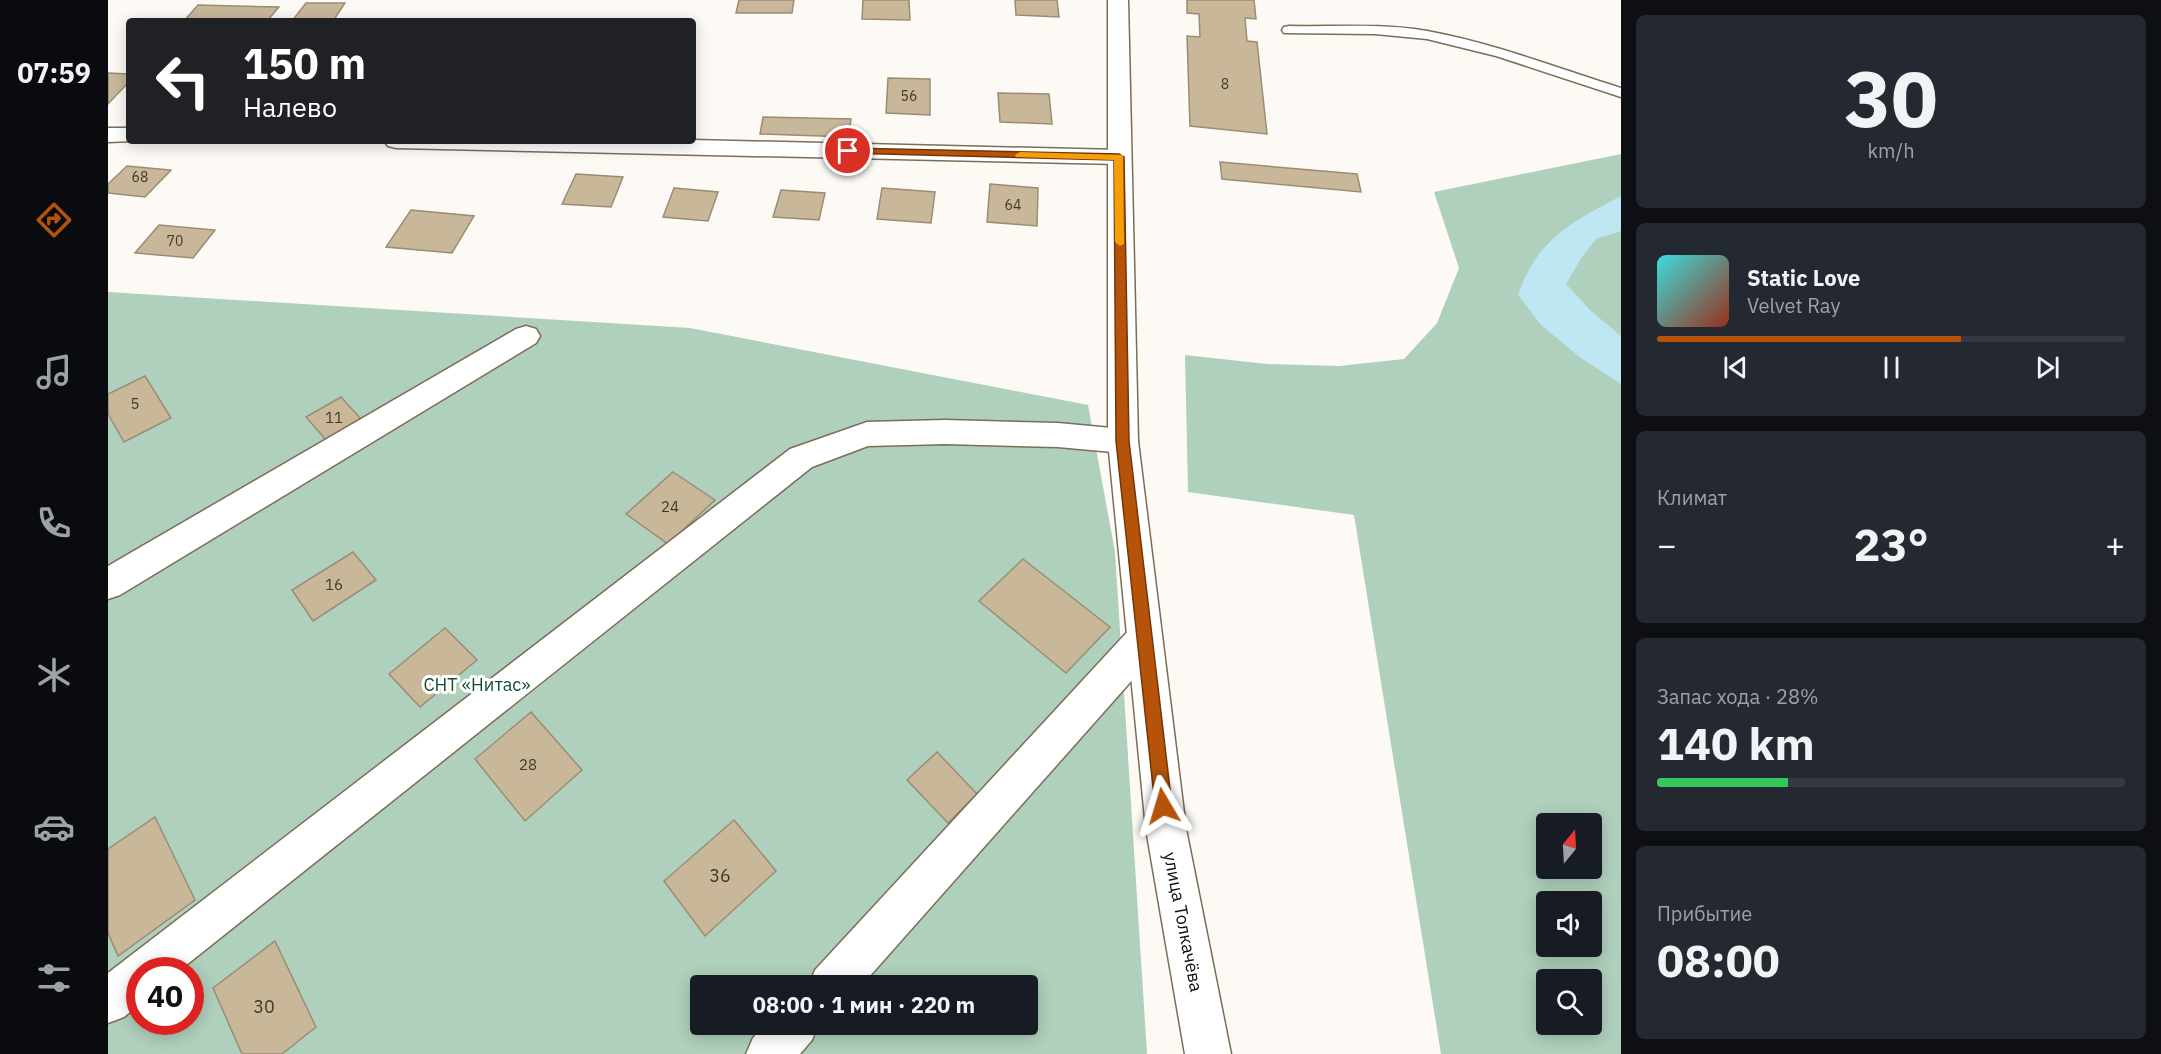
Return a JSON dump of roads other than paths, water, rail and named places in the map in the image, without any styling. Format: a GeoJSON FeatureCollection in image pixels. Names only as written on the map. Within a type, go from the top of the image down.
{"type":"FeatureCollection","features":[{"type":"Feature","properties":{"kind":"street","name":"улица Толкачёва"},"geometry":{"type":"LineString","coordinates":[[1118,0],[1123,441],[1166,829],[1208,1054]]}},
{"type":"Feature","properties":{"kind":"street"},"geometry":{"type":"LineString","coordinates":[[108,135],[126,135]]}},
{"type":"Feature","properties":{"kind":"street"},"geometry":{"type":"LineString","coordinates":[[532,144],[1119,157]]}},
{"type":"Feature","properties":{"kind":"street"},"geometry":{"type":"LineString","coordinates":[[108,584],[526,336]]}},
{"type":"Feature","properties":{"kind":"street"},"geometry":{"type":"LineString","coordinates":[[164,957],[801,458],[867,434],[945,432],[1058,435],[1123,441]]}},
{"type":"Feature","properties":{"kind":"street"},"geometry":{"type":"LineString","coordinates":[[841,975],[1144,640]]}},
{"type":"Feature","properties":{"kind":"street"},"geometry":{"type":"LineString","coordinates":[[108,1001],[126,987]]}},
{"type":"Feature","properties":{"kind":"street"},"geometry":{"type":"LineString","coordinates":[[769,1054],[786,1035]]}},
{"type":"Feature","properties":{"kind":"lane"},"geometry":{"type":"LineString","coordinates":[[1289,30],[1428,35],[1473,46],[1621,93]]}},
{"type":"Feature","properties":{"kind":"water"},"geometry":{"type":"Polygon","coordinates":[[[1621,196],[1621,231],[1596,239],[1566,284],[1591,311],[1621,336],[1621,384],[1581,358],[1541,325],[1518,295],[1535,260],[1558,234],[1621,196]]]}},
{"type":"Feature","properties":{"kind":"park label","name":"СНТ «Нитас»"},"geometry":{"type":"Point","coordinates":[477,685]}}]}
